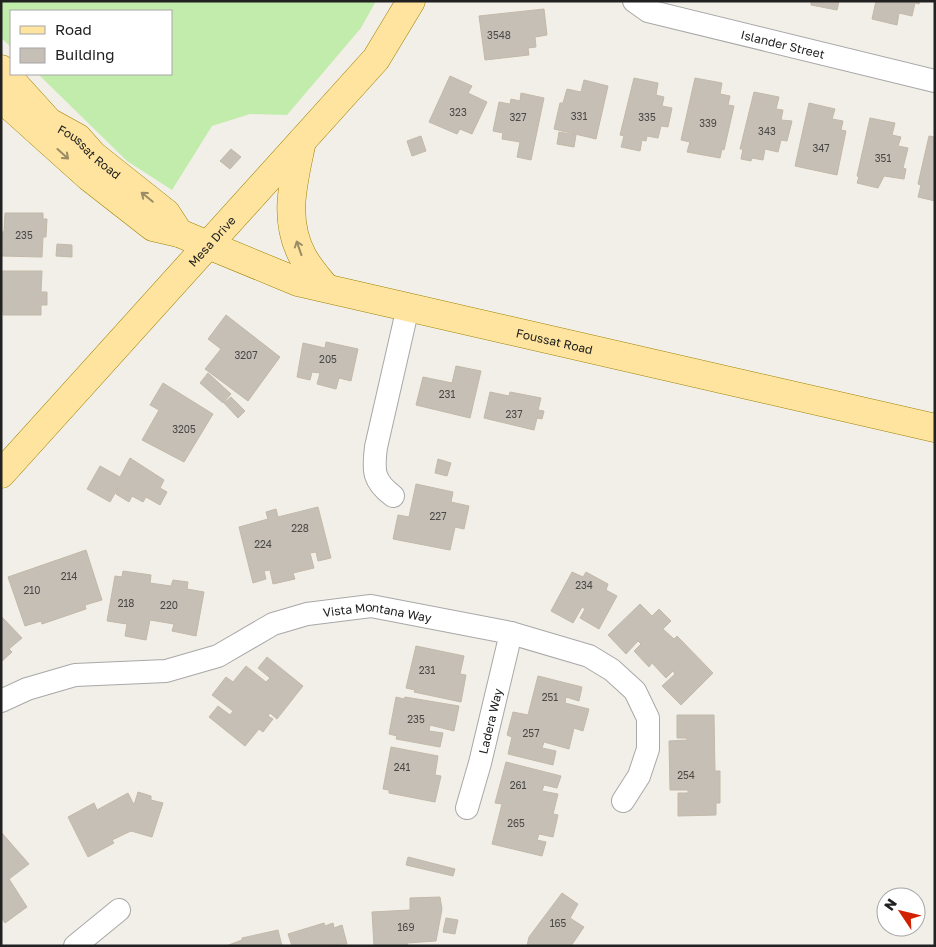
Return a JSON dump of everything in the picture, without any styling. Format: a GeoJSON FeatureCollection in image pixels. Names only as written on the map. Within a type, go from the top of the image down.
{"type":"FeatureCollection","features":[{"type":"Feature","properties":{"kind":"main road","name":"Mesa Drive"},"geometry":{"type":"LineString","coordinates":[[1,474],[376,59],[411,1]]}},
{"type":"Feature","properties":{"kind":"main road","name":"Foussat Road"},"geometry":{"type":"LineString","coordinates":[[1,68],[49,122],[78,138],[93,155],[166,213],[179,233]]}},
{"type":"Feature","properties":{"kind":"main road","name":"Foussat Road"},"geometry":{"type":"LineString","coordinates":[[1,98],[88,177],[153,227],[179,233],[298,282],[935,428]]}},
{"type":"Feature","properties":{"kind":"main road"},"geometry":{"type":"LineString","coordinates":[[302,140],[291,194],[290,220],[302,257],[326,288]]}},
{"type":"Feature","properties":{"kind":"street","name":"Islander Street"},"geometry":{"type":"LineString","coordinates":[[634,1],[648,11],[935,80]]}},
{"type":"Feature","properties":{"kind":"street"},"geometry":{"type":"LineString","coordinates":[[393,496],[380,486],[374,466],[376,447],[408,307]]}},
{"type":"Feature","properties":{"kind":"street","name":"Vista Montana Way"},"geometry":{"type":"LineString","coordinates":[[1,701],[27,690],[75,675],[166,671],[218,656],[273,624],[307,614],[371,606],[511,633],[589,656],[612,670],[636,691],[648,718],[648,749],[639,776],[623,801]]}},
{"type":"Feature","properties":{"kind":"street","name":"Ladera Way"},"geometry":{"type":"LineString","coordinates":[[467,808],[480,763],[511,633]]}},
{"type":"Feature","properties":{"kind":"street"},"geometry":{"type":"LineString","coordinates":[[75,946],[119,910]]}},
{"type":"Feature","properties":{"kind":"green space"},"geometry":{"type":"Polygon","coordinates":[[[1,1],[376,1],[361,28],[287,115],[250,114],[212,126],[172,190],[127,161],[39,75],[172,75],[172,10],[10,10],[10,46],[1,38],[1,1]]]}},
{"type":"Feature","properties":{"kind":"building"},"geometry":{"type":"Polygon","coordinates":[[[811,1],[839,1],[837,10],[811,5],[811,1]]]}},
{"type":"Feature","properties":{"kind":"building"},"geometry":{"type":"Polygon","coordinates":[[[876,1],[920,1],[919,4],[915,3],[912,16],[899,13],[897,25],[872,19],[876,1]]]}},
{"type":"Feature","properties":{"kind":"building"},"geometry":{"type":"Polygon","coordinates":[[[544,9],[547,35],[535,37],[536,47],[528,48],[529,55],[485,60],[479,16],[544,9]]]}},
{"type":"Feature","properties":{"kind":"building"},"geometry":{"type":"Polygon","coordinates":[[[450,76],[472,86],[468,93],[487,102],[472,134],[460,129],[457,134],[429,122],[450,76]]]}},
{"type":"Feature","properties":{"kind":"building"},"geometry":{"type":"Polygon","coordinates":[[[634,78],[658,83],[656,95],[664,97],[662,106],[672,108],[668,127],[661,126],[658,138],[647,136],[646,141],[642,140],[640,151],[621,147],[624,136],[620,135],[634,78]]]}},
{"type":"Feature","properties":{"kind":"building"},"geometry":{"type":"Polygon","coordinates":[[[695,78],[722,83],[720,94],[730,96],[728,105],[734,106],[724,150],[722,149],[720,158],[687,152],[690,142],[681,140],[695,78]]]}},
{"type":"Feature","properties":{"kind":"building"},"geometry":{"type":"Polygon","coordinates":[[[584,80],[608,86],[596,139],[554,129],[560,103],[563,103],[567,89],[581,92],[584,80]]]}},
{"type":"Feature","properties":{"kind":"building"},"geometry":{"type":"Polygon","coordinates":[[[754,92],[779,97],[776,109],[783,110],[781,120],[792,121],[787,141],[781,140],[778,152],[765,149],[763,160],[752,158],[751,161],[741,159],[743,149],[740,149],[754,92]]]}},
{"type":"Feature","properties":{"kind":"building"},"geometry":{"type":"Polygon","coordinates":[[[521,93],[544,98],[531,160],[517,157],[520,142],[502,139],[503,133],[493,131],[499,102],[510,104],[511,99],[520,101],[521,93]]]}},
{"type":"Feature","properties":{"kind":"building"},"geometry":{"type":"Polygon","coordinates":[[[809,103],[835,109],[832,119],[843,121],[841,130],[846,131],[837,175],[795,166],[809,103]]]}},
{"type":"Feature","properties":{"kind":"building"},"geometry":{"type":"Polygon","coordinates":[[[870,118],[895,123],[892,135],[901,137],[898,146],[908,148],[903,168],[906,169],[904,179],[884,176],[878,188],[857,183],[870,118]]]}},
{"type":"Feature","properties":{"kind":"building"},"geometry":{"type":"Polygon","coordinates":[[[559,132],[576,135],[574,147],[557,144],[559,132]]]}},
{"type":"Feature","properties":{"kind":"building"},"geometry":{"type":"Polygon","coordinates":[[[421,136],[426,151],[412,156],[407,141],[421,136]]]}},
{"type":"Feature","properties":{"kind":"building"},"geometry":{"type":"Polygon","coordinates":[[[929,136],[935,137],[935,201],[918,197],[921,185],[918,184],[929,136]]]}},
{"type":"Feature","properties":{"kind":"building"},"geometry":{"type":"Polygon","coordinates":[[[231,149],[241,157],[230,169],[220,161],[231,149]]]}},
{"type":"Feature","properties":{"kind":"building"},"geometry":{"type":"Polygon","coordinates":[[[5,213],[43,213],[43,219],[47,219],[46,237],[43,237],[42,257],[1,256],[1,232],[4,232],[5,213]]]}},
{"type":"Feature","properties":{"kind":"building"},"geometry":{"type":"Polygon","coordinates":[[[57,244],[72,245],[72,257],[56,256],[57,244]]]}},
{"type":"Feature","properties":{"kind":"building"},"geometry":{"type":"Polygon","coordinates":[[[1,271],[42,271],[41,292],[47,292],[47,305],[41,305],[41,315],[3,315],[1,271]]]}},
{"type":"Feature","properties":{"kind":"building"},"geometry":{"type":"Polygon","coordinates":[[[226,315],[280,357],[248,401],[205,369],[221,349],[208,339],[226,315]]]}},
{"type":"Feature","properties":{"kind":"building"},"geometry":{"type":"Polygon","coordinates":[[[326,342],[358,349],[351,381],[339,378],[336,389],[317,384],[320,373],[312,372],[310,380],[297,377],[303,343],[325,348],[326,342]]]}},
{"type":"Feature","properties":{"kind":"building"},"geometry":{"type":"Polygon","coordinates":[[[456,366],[481,371],[470,418],[416,405],[423,377],[452,383],[456,366]]]}},
{"type":"Feature","properties":{"kind":"building"},"geometry":{"type":"Polygon","coordinates":[[[208,373],[231,394],[223,403],[200,383],[208,373]]]}},
{"type":"Feature","properties":{"kind":"building"},"geometry":{"type":"Polygon","coordinates":[[[163,383],[213,414],[184,462],[142,440],[159,410],[150,405],[163,383]]]}},
{"type":"Feature","properties":{"kind":"building"},"geometry":{"type":"Polygon","coordinates":[[[490,392],[509,396],[510,392],[541,398],[538,410],[544,411],[542,419],[537,418],[534,430],[484,418],[490,392]]]}},
{"type":"Feature","properties":{"kind":"building"},"geometry":{"type":"Polygon","coordinates":[[[231,397],[245,411],[238,418],[224,403],[231,397]]]}},
{"type":"Feature","properties":{"kind":"building"},"geometry":{"type":"Polygon","coordinates":[[[130,458],[164,480],[160,488],[167,492],[160,505],[146,497],[143,502],[132,496],[129,502],[116,494],[118,488],[110,502],[87,489],[100,466],[120,477],[130,458]]]}},
{"type":"Feature","properties":{"kind":"building"},"geometry":{"type":"Polygon","coordinates":[[[438,459],[451,463],[447,476],[435,473],[438,459]]]}},
{"type":"Feature","properties":{"kind":"building"},"geometry":{"type":"Polygon","coordinates":[[[416,484],[453,492],[451,502],[469,506],[464,529],[455,527],[450,550],[393,539],[398,515],[409,517],[416,484]]]}},
{"type":"Feature","properties":{"kind":"building"},"geometry":{"type":"Polygon","coordinates":[[[318,507],[331,558],[318,561],[316,552],[310,553],[314,568],[293,573],[295,579],[273,584],[270,570],[264,571],[266,579],[253,583],[239,527],[268,519],[266,512],[276,509],[278,517],[318,507]]]}},
{"type":"Feature","properties":{"kind":"building"},"geometry":{"type":"Polygon","coordinates":[[[86,550],[102,600],[85,605],[86,609],[42,624],[41,621],[25,626],[8,577],[86,550]]]}},
{"type":"Feature","properties":{"kind":"building"},"geometry":{"type":"Polygon","coordinates":[[[123,571],[151,575],[150,583],[171,586],[173,580],[188,582],[187,589],[204,592],[196,636],[172,631],[174,624],[150,620],[146,640],[125,636],[127,624],[107,621],[115,576],[122,577],[123,571]]]}},
{"type":"Feature","properties":{"kind":"building"},"geometry":{"type":"Polygon","coordinates":[[[572,572],[583,577],[586,572],[608,584],[606,590],[617,596],[599,629],[580,618],[585,609],[582,607],[573,623],[551,611],[572,572]]]}},
{"type":"Feature","properties":{"kind":"building"},"geometry":{"type":"Polygon","coordinates":[[[640,604],[652,616],[659,609],[671,621],[663,629],[674,639],[677,636],[713,673],[681,705],[662,686],[675,674],[673,671],[666,678],[652,663],[649,667],[634,651],[641,644],[638,641],[626,654],[608,635],[640,604]]]}},
{"type":"Feature","properties":{"kind":"building"},"geometry":{"type":"Polygon","coordinates":[[[1,616],[22,638],[9,649],[12,652],[1,662],[1,616]]]}},
{"type":"Feature","properties":{"kind":"building"},"geometry":{"type":"Polygon","coordinates":[[[416,646],[464,656],[460,674],[466,675],[461,702],[414,692],[415,690],[406,688],[416,646]]]}},
{"type":"Feature","properties":{"kind":"building"},"geometry":{"type":"Polygon","coordinates":[[[267,657],[303,686],[277,719],[270,713],[268,716],[273,719],[263,732],[259,729],[245,746],[209,717],[218,706],[230,715],[233,711],[212,695],[226,677],[233,682],[246,666],[266,682],[270,678],[258,668],[267,657]]]}},
{"type":"Feature","properties":{"kind":"building"},"geometry":{"type":"Polygon","coordinates":[[[538,676],[582,687],[579,701],[566,697],[565,703],[589,709],[583,731],[574,728],[569,749],[544,742],[542,748],[556,751],[553,765],[508,754],[512,737],[507,735],[513,712],[528,715],[538,676]]]}},
{"type":"Feature","properties":{"kind":"building"},"geometry":{"type":"Polygon","coordinates":[[[396,697],[459,706],[454,731],[430,725],[429,731],[443,733],[440,747],[396,739],[397,736],[389,734],[396,697]]]}},
{"type":"Feature","properties":{"kind":"building"},"geometry":{"type":"Polygon","coordinates":[[[677,715],[714,715],[715,771],[720,771],[720,803],[716,803],[716,815],[678,816],[678,793],[688,793],[688,790],[670,790],[669,741],[687,740],[687,738],[677,738],[677,715]]]}},
{"type":"Feature","properties":{"kind":"building"},"geometry":{"type":"Polygon","coordinates":[[[391,747],[438,756],[435,775],[441,776],[435,802],[389,793],[389,790],[383,789],[391,747]]]}},
{"type":"Feature","properties":{"kind":"building"},"geometry":{"type":"Polygon","coordinates":[[[506,762],[561,776],[557,788],[544,785],[542,791],[558,794],[553,814],[558,815],[553,837],[539,834],[537,840],[546,842],[542,856],[492,844],[502,804],[495,803],[506,762]]]}},
{"type":"Feature","properties":{"kind":"building"},"geometry":{"type":"Polygon","coordinates":[[[138,792],[151,796],[151,800],[163,803],[152,837],[131,831],[112,840],[114,843],[88,857],[68,817],[94,803],[97,810],[128,793],[134,805],[138,792]]]}},
{"type":"Feature","properties":{"kind":"building"},"geometry":{"type":"Polygon","coordinates":[[[1,832],[29,864],[9,879],[27,907],[5,923],[1,917],[1,832]]]}},
{"type":"Feature","properties":{"kind":"building"},"geometry":{"type":"Polygon","coordinates":[[[408,857],[455,869],[453,876],[406,865],[408,857]]]}},
{"type":"Feature","properties":{"kind":"building"},"geometry":{"type":"Polygon","coordinates":[[[562,893],[578,904],[570,918],[584,927],[571,946],[527,946],[529,937],[562,893]]]}},
{"type":"Feature","properties":{"kind":"building"},"geometry":{"type":"Polygon","coordinates":[[[440,897],[442,909],[436,941],[407,943],[408,946],[374,946],[372,912],[410,910],[410,898],[440,897]]]}},
{"type":"Feature","properties":{"kind":"building"},"geometry":{"type":"Polygon","coordinates":[[[446,918],[458,920],[455,934],[443,932],[446,918]]]}},
{"type":"Feature","properties":{"kind":"building"},"geometry":{"type":"Polygon","coordinates":[[[324,923],[325,926],[333,923],[334,928],[342,925],[347,944],[292,946],[288,934],[324,923]]]}},
{"type":"Feature","properties":{"kind":"building"},"geometry":{"type":"Polygon","coordinates":[[[278,930],[282,946],[226,946],[242,940],[242,938],[278,930]]]}}]}
